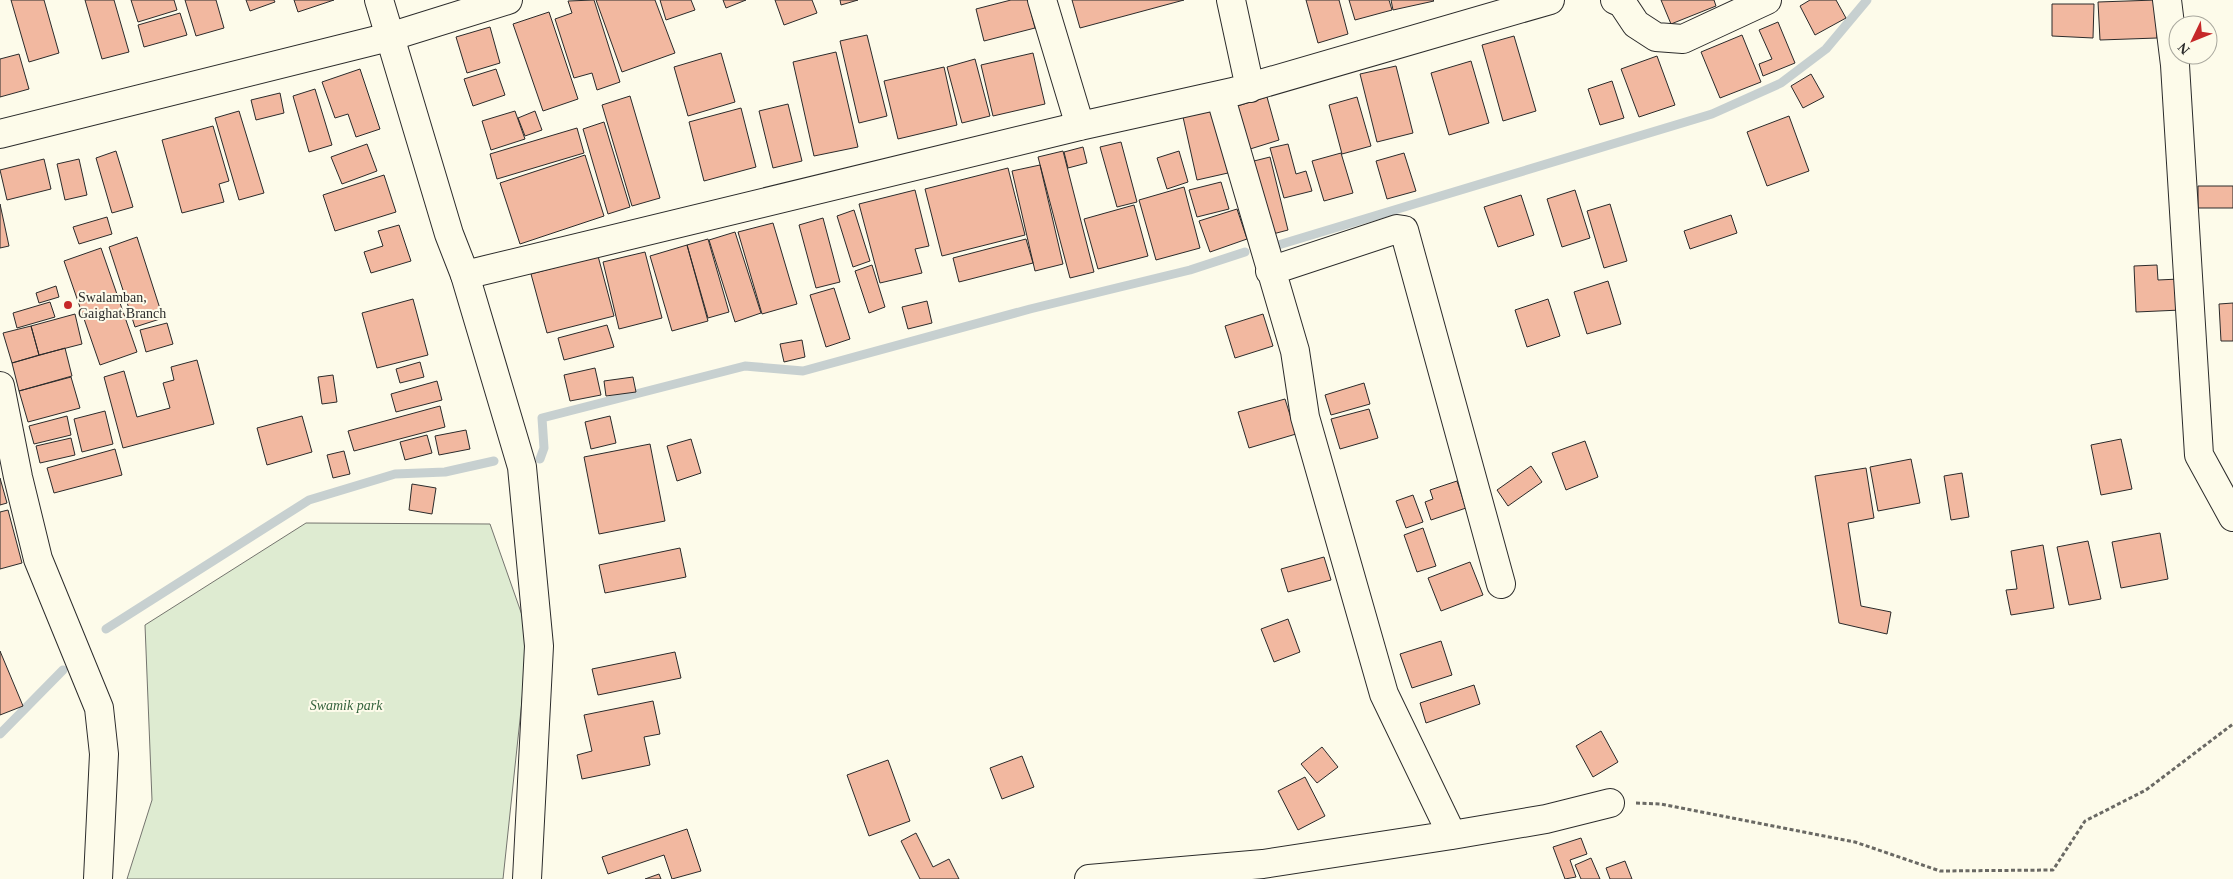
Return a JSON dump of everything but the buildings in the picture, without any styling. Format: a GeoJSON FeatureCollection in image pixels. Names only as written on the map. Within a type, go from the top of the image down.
{"type":"FeatureCollection","features":[{"type":"Feature","properties":{"kind":"street"},"geometry":{"type":"LineString","coordinates":[[379,0],[449,234],[465,275],[522,467],[539,646],[527,879]]}},
{"type":"Feature","properties":{"kind":"street"},"geometry":{"type":"LineString","coordinates":[[0,134],[389,37],[508,0]]}},
{"type":"Feature","properties":{"kind":"street"},"geometry":{"type":"LineString","coordinates":[[1042,0],[1080,126]]}},
{"type":"Feature","properties":{"kind":"street"},"geometry":{"type":"LineString","coordinates":[[1231,0],[1250,88]]}},
{"type":"Feature","properties":{"kind":"street"},"geometry":{"type":"LineString","coordinates":[[465,275],[1080,126],[1250,88],[1550,0]]}},
{"type":"Feature","properties":{"kind":"street"},"geometry":{"type":"LineString","coordinates":[[1615,0],[1622,3],[1636,24],[1656,37],[1683,39],[1768,0]]}},
{"type":"Feature","properties":{"kind":"street"},"geometry":{"type":"LineString","coordinates":[[2168,0],[2175,65],[2199,455],[2233,517]]}},
{"type":"Feature","properties":{"kind":"street"},"geometry":{"type":"LineString","coordinates":[[1220,95],[1295,351],[1305,417],[1384,694],[1452,836]]}},
{"type":"Feature","properties":{"kind":"street"},"geometry":{"type":"LineString","coordinates":[[1270,271],[1397,229],[1404,230],[1501,584]]}},
{"type":"Feature","properties":{"kind":"street"},"geometry":{"type":"LineString","coordinates":[[0,386],[18,477],[38,559],[99,708],[104,754],[98,879]]}},
{"type":"Feature","properties":{"kind":"street"},"geometry":{"type":"LineString","coordinates":[[1089,879],[1263,864],[1452,836],[1546,819],[1610,803]]}},
{"type":"Feature","properties":{"kind":"path"},"geometry":{"type":"LineString","coordinates":[[1610,803],[1661,804],[1828,836],[1855,842],[1940,871],[2053,870],[2085,821],[2146,790],[2233,724]]}},
{"type":"Feature","properties":{"kind":"green space","name":"Swamik park"},"geometry":{"type":"Polygon","coordinates":[[[306,523],[490,524],[529,635],[503,879],[127,879],[152,800],[145,625],[306,523]]]}},
{"type":"Feature","properties":{"kind":"waterway"},"geometry":{"type":"LineString","coordinates":[[1275,246],[1712,114],[1781,83],[1826,49],[1867,0]]}},
{"type":"Feature","properties":{"kind":"waterway"},"geometry":{"type":"LineString","coordinates":[[540,459],[544,448],[542,418],[745,366],[803,371],[1030,309],[1190,270],[1245,252]]}},
{"type":"Feature","properties":{"kind":"waterway"},"geometry":{"type":"LineString","coordinates":[[106,629],[309,500],[395,474],[445,472],[494,461]]}},
{"type":"Feature","properties":{"kind":"waterway"},"geometry":{"type":"LineString","coordinates":[[0,734],[63,670]]}},
{"type":"Feature","properties":{"kind":"place","name":"Swalamban, Gaighat Branch"},"geometry":{"type":"Point","coordinates":[68,305]}}]}
